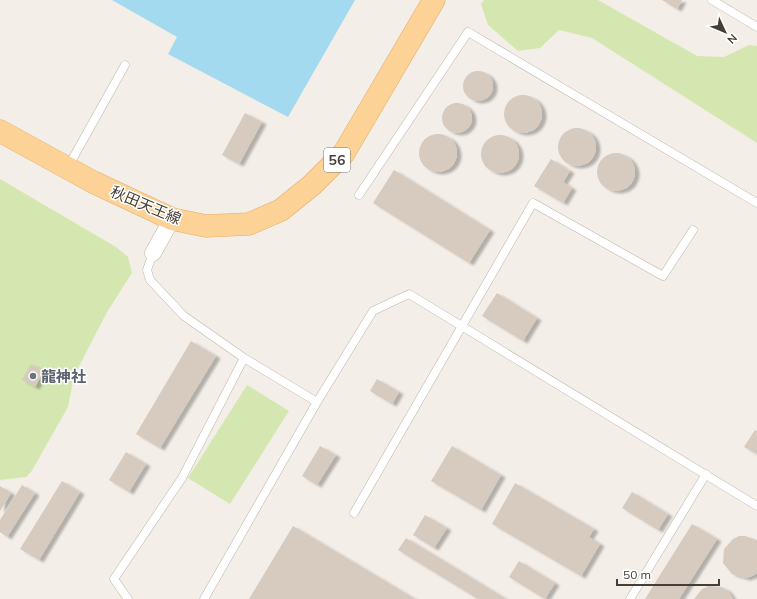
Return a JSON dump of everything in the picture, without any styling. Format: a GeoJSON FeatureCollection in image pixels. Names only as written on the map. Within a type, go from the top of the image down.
{"type":"FeatureCollection","features":[{"type":"Feature","properties":{"kind":"main road","name":"秋田天王線"},"geometry":{"type":"LineString","coordinates":[[0,132],[67,168],[172,219],[206,226],[249,224],[281,210],[312,185],[344,153],[434,0]]}},
{"type":"Feature","properties":{"kind":"street"},"geometry":{"type":"LineString","coordinates":[[153,253],[172,219]]}},
{"type":"Feature","properties":{"kind":"lane"},"geometry":{"type":"LineString","coordinates":[[712,0],[757,27]]}},
{"type":"Feature","properties":{"kind":"lane"},"geometry":{"type":"LineString","coordinates":[[359,195],[468,32],[757,203]]}},
{"type":"Feature","properties":{"kind":"lane"},"geometry":{"type":"LineString","coordinates":[[67,168],[126,65]]}},
{"type":"Feature","properties":{"kind":"lane"},"geometry":{"type":"LineString","coordinates":[[354,513],[533,203],[663,276],[693,230]]}},
{"type":"Feature","properties":{"kind":"lane"},"geometry":{"type":"LineString","coordinates":[[153,253],[147,270],[150,280],[184,316],[244,358],[317,402]]}},
{"type":"Feature","properties":{"kind":"lane"},"geometry":{"type":"LineString","coordinates":[[204,599],[317,402],[373,311],[409,294],[757,506]]}},
{"type":"Feature","properties":{"kind":"lane"},"geometry":{"type":"LineString","coordinates":[[128,599],[114,579],[182,478],[244,358]]}},
{"type":"Feature","properties":{"kind":"lane"},"geometry":{"type":"LineString","coordinates":[[630,599],[706,474]]}},
{"type":"Feature","properties":{"kind":"green space"},"geometry":{"type":"Polygon","coordinates":[[[484,0],[598,0],[697,56],[724,57],[749,45],[757,46],[757,143],[592,38],[559,30],[540,48],[518,51],[488,25],[481,4],[484,0]]]}},
{"type":"Feature","properties":{"kind":"green space"},"geometry":{"type":"Polygon","coordinates":[[[0,179],[116,247],[128,257],[132,273],[107,312],[74,376],[68,407],[31,472],[26,477],[0,480],[0,179]]]}},
{"type":"Feature","properties":{"kind":"green space"},"geometry":{"type":"Polygon","coordinates":[[[247,385],[289,411],[230,504],[188,478],[247,385]]]}},
{"type":"Feature","properties":{"kind":"water"},"geometry":{"type":"Polygon","coordinates":[[[112,0],[355,0],[288,117],[168,54],[177,37],[112,0]]]}},
{"type":"Feature","properties":{"kind":"building"},"geometry":{"type":"Polygon","coordinates":[[[662,0],[682,0],[677,9],[662,0]]]}},
{"type":"Feature","properties":{"kind":"building"},"geometry":{"type":"Polygon","coordinates":[[[478,71],[489,75],[493,86],[489,97],[478,101],[467,97],[463,86],[467,75],[478,71]]]}},
{"type":"Feature","properties":{"kind":"building"},"geometry":{"type":"Polygon","coordinates":[[[519,95],[527,95],[537,100],[541,107],[541,121],[537,128],[527,133],[519,133],[509,128],[507,125],[504,118],[504,110],[509,100],[512,98],[519,95]]]}},
{"type":"Feature","properties":{"kind":"building"},"geometry":{"type":"Polygon","coordinates":[[[457,103],[468,107],[472,118],[468,129],[457,133],[446,129],[442,118],[446,107],[457,103]]]}},
{"type":"Feature","properties":{"kind":"building"},"geometry":{"type":"Polygon","coordinates":[[[245,113],[262,122],[239,164],[222,155],[245,113]]]}},
{"type":"Feature","properties":{"kind":"building"},"geometry":{"type":"Polygon","coordinates":[[[573,128],[581,128],[591,133],[595,140],[595,154],[591,161],[581,166],[573,166],[563,161],[561,158],[558,151],[558,143],[563,133],[566,131],[573,128]]]}},
{"type":"Feature","properties":{"kind":"building"},"geometry":{"type":"Polygon","coordinates":[[[434,134],[442,134],[452,139],[456,146],[456,160],[452,167],[442,172],[434,172],[424,167],[422,164],[419,157],[419,149],[424,139],[427,137],[434,134]]]}},
{"type":"Feature","properties":{"kind":"building"},"geometry":{"type":"Polygon","coordinates":[[[496,135],[504,135],[514,140],[518,147],[518,161],[514,168],[504,173],[496,173],[486,168],[484,165],[481,158],[481,150],[486,140],[489,138],[496,135]]]}},
{"type":"Feature","properties":{"kind":"building"},"geometry":{"type":"Polygon","coordinates":[[[612,153],[620,153],[630,158],[634,165],[634,179],[630,186],[620,191],[612,191],[602,186],[600,183],[597,176],[597,168],[602,158],[605,156],[612,153]]]}},
{"type":"Feature","properties":{"kind":"building"},"geometry":{"type":"Polygon","coordinates":[[[551,159],[570,171],[563,182],[572,188],[563,203],[534,186],[551,159]]]}},
{"type":"Feature","properties":{"kind":"building"},"geometry":{"type":"Polygon","coordinates":[[[394,170],[490,230],[469,263],[373,203],[394,170]]]}},
{"type":"Feature","properties":{"kind":"building"},"geometry":{"type":"Polygon","coordinates":[[[497,293],[537,318],[523,341],[482,316],[497,293]]]}},
{"type":"Feature","properties":{"kind":"building"},"geometry":{"type":"Polygon","coordinates":[[[191,341],[216,356],[160,448],[136,434],[191,341]]]}},
{"type":"Feature","properties":{"kind":"building","name":"龍神社"},"geometry":{"type":"Polygon","coordinates":[[[31,364],[44,371],[35,387],[22,380],[31,364]]]}},
{"type":"Feature","properties":{"kind":"building"},"geometry":{"type":"Polygon","coordinates":[[[377,379],[399,392],[392,404],[370,391],[377,379]]]}},
{"type":"Feature","properties":{"kind":"building"},"geometry":{"type":"Polygon","coordinates":[[[755,430],[757,431],[757,454],[744,447],[755,430]]]}},
{"type":"Feature","properties":{"kind":"building"},"geometry":{"type":"Polygon","coordinates":[[[320,446],[336,455],[317,485],[302,476],[320,446]]]}},
{"type":"Feature","properties":{"kind":"building"},"geometry":{"type":"Polygon","coordinates":[[[452,446],[501,475],[481,510],[431,481],[452,446]]]}},
{"type":"Feature","properties":{"kind":"building"},"geometry":{"type":"Polygon","coordinates":[[[126,452],[146,464],[129,492],[109,480],[126,452]]]}},
{"type":"Feature","properties":{"kind":"building"},"geometry":{"type":"Polygon","coordinates":[[[62,481],[80,492],[39,560],[20,549],[62,481]]]}},
{"type":"Feature","properties":{"kind":"building"},"geometry":{"type":"Polygon","coordinates":[[[515,483],[594,529],[589,537],[600,544],[581,576],[492,524],[515,483]]]}},
{"type":"Feature","properties":{"kind":"building"},"geometry":{"type":"Polygon","coordinates":[[[22,485],[35,493],[7,537],[0,532],[0,520],[22,485]]]}},
{"type":"Feature","properties":{"kind":"building"},"geometry":{"type":"Polygon","coordinates":[[[0,486],[11,493],[0,511],[0,486]]]}},
{"type":"Feature","properties":{"kind":"building"},"geometry":{"type":"Polygon","coordinates":[[[632,492],[668,514],[658,530],[622,508],[632,492]]]}},
{"type":"Feature","properties":{"kind":"building"},"geometry":{"type":"Polygon","coordinates":[[[425,515],[447,528],[434,548],[413,535],[425,515]]]}},
{"type":"Feature","properties":{"kind":"building"},"geometry":{"type":"Polygon","coordinates":[[[692,524],[717,539],[679,599],[645,599],[692,524]]]}},
{"type":"Feature","properties":{"kind":"building"},"geometry":{"type":"Polygon","coordinates":[[[293,526],[415,599],[249,599],[293,526]]]}},
{"type":"Feature","properties":{"kind":"building"},"geometry":{"type":"Polygon","coordinates":[[[739,536],[745,536],[757,540],[757,573],[746,578],[732,574],[723,563],[724,549],[733,539],[739,536]]]}},
{"type":"Feature","properties":{"kind":"building"},"geometry":{"type":"Polygon","coordinates":[[[406,538],[506,599],[478,599],[398,550],[406,538]]]}},
{"type":"Feature","properties":{"kind":"building"},"geometry":{"type":"Polygon","coordinates":[[[519,561],[555,583],[545,599],[509,577],[519,561]]]}},
{"type":"Feature","properties":{"kind":"building"},"geometry":{"type":"Polygon","coordinates":[[[709,586],[722,587],[728,591],[733,599],[694,599],[702,589],[709,586]]]}},
{"type":"Feature","properties":{"kind":"place","name":"龍神社"},"geometry":{"type":"Point","coordinates":[33,376]}}]}
